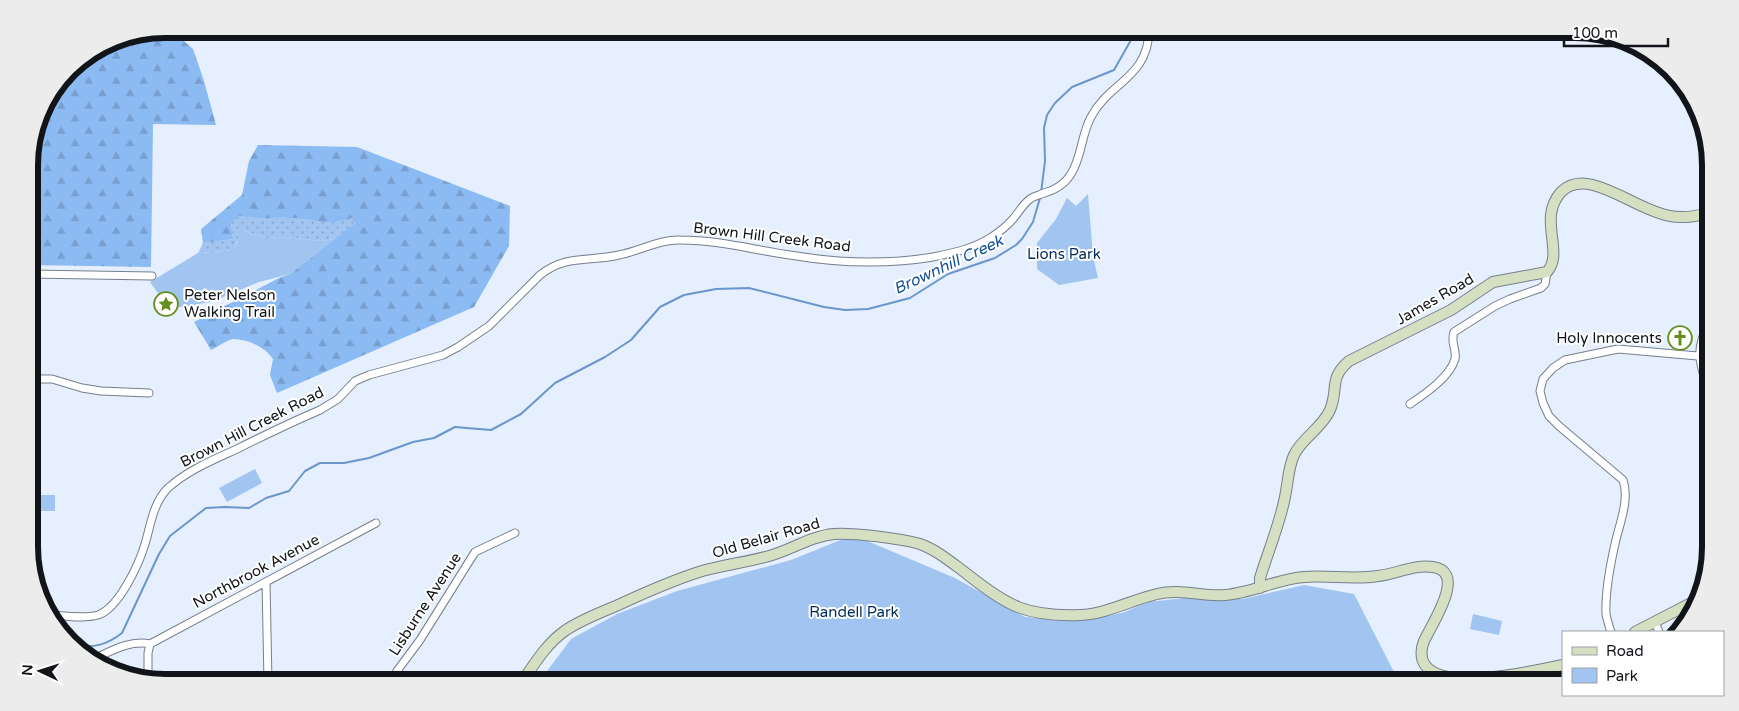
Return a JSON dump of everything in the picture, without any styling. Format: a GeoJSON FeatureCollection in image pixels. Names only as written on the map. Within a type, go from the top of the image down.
{"type":"FeatureCollection","features":[{"type":"Feature","properties":{"kind":"main road"},"geometry":{"type":"LineString","coordinates":[[1546,272],[1551,267],[1554,259],[1551,231],[1553,205],[1565,188],[1575,184],[1588,184],[1603,188],[1654,212],[1684,217],[1702,214]]}},
{"type":"Feature","properties":{"kind":"main road","name":"James Road"},"geometry":{"type":"LineString","coordinates":[[1260,588],[1260,578],[1285,498],[1288,474],[1294,455],[1330,410],[1335,381],[1340,369],[1356,357],[1377,349],[1450,310],[1494,282],[1546,272]]}},
{"type":"Feature","properties":{"kind":"main road","name":"Old Belair Road"},"geometry":{"type":"LineString","coordinates":[[527,674],[540,653],[549,644],[579,622],[657,587],[704,571],[771,555],[815,538],[833,534],[868,536],[919,544],[932,549],[990,592],[1010,604],[1036,613],[1053,615],[1100,613],[1159,593],[1176,592],[1222,595],[1260,588],[1302,576],[1378,576],[1424,566],[1438,567],[1447,578],[1447,594],[1423,643],[1423,660],[1426,667],[1435,673]]}},
{"type":"Feature","properties":{"kind":"main road"},"geometry":{"type":"LineString","coordinates":[[1637,631],[1687,605]]}},
{"type":"Feature","properties":{"kind":"main road","name":"Old Belair Road"},"geometry":{"type":"LineString","coordinates":[[1523,673],[1562,665]]}},
{"type":"Feature","properties":{"kind":"street","name":"Brown Hill Creek Road"},"geometry":{"type":"LineString","coordinates":[[58,615],[90,616],[106,611],[118,598],[137,565],[145,546],[156,503],[186,473],[320,410],[338,399],[355,381],[443,355],[458,347],[489,326],[540,275],[562,262],[619,256],[658,244],[680,240],[731,245],[792,256],[844,261],[888,262],[919,259],[972,247],[991,238],[1012,220],[1032,197],[1051,191],[1066,180],[1075,167],[1093,112],[1138,66],[1144,56],[1148,38]]}},
{"type":"Feature","properties":{"kind":"street"},"geometry":{"type":"LineString","coordinates":[[1410,404],[1430,390],[1452,366],[1455,357],[1452,342],[1454,332],[1496,306],[1541,288],[1545,284],[1546,272]]}},
{"type":"Feature","properties":{"kind":"street"},"geometry":{"type":"LineString","coordinates":[[38,274],[152,276]]}},
{"type":"Feature","properties":{"kind":"street"},"geometry":{"type":"LineString","coordinates":[[1702,338],[1698,356],[1702,369]]}},
{"type":"Feature","properties":{"kind":"street"},"geometry":{"type":"LineString","coordinates":[[1611,631],[1606,615],[1608,591],[1614,545],[1624,506],[1625,486],[1623,480],[1549,416],[1542,403],[1540,391],[1543,379],[1553,368],[1565,360],[1618,349],[1698,356]]}},
{"type":"Feature","properties":{"kind":"street"},"geometry":{"type":"LineString","coordinates":[[38,379],[52,379],[82,388],[101,391],[149,393]]}},
{"type":"Feature","properties":{"kind":"street","name":"Northbrook Avenue"},"geometry":{"type":"LineString","coordinates":[[150,644],[376,523]]}},
{"type":"Feature","properties":{"kind":"street","name":"Lisburne Avenue"},"geometry":{"type":"LineString","coordinates":[[395,674],[420,640],[476,552],[515,533]]}},
{"type":"Feature","properties":{"kind":"street"},"geometry":{"type":"LineString","coordinates":[[266,582],[268,674]]}},
{"type":"Feature","properties":{"kind":"street"},"geometry":{"type":"LineString","coordinates":[[1654,622],[1658,631]]}},
{"type":"Feature","properties":{"kind":"street"},"geometry":{"type":"LineString","coordinates":[[101,656],[119,647],[137,642],[150,644],[148,672]]}},
{"type":"Feature","properties":{"kind":"green space"},"geometry":{"type":"Polygon","coordinates":[[[156,38],[180,38],[193,49],[216,125],[153,124],[151,267],[38,265],[39,148],[42,132],[51,108],[64,87],[81,69],[94,59],[124,44],[156,38]]]}},
{"type":"Feature","properties":{"kind":"green space"},"geometry":{"type":"Polygon","coordinates":[[[258,145],[357,147],[510,206],[509,246],[474,307],[277,393],[270,375],[273,359],[261,347],[250,342],[233,339],[211,350],[194,322],[290,274],[355,223],[352,218],[344,221],[329,222],[239,216],[231,223],[233,239],[203,243],[201,229],[242,195],[249,161],[258,145]]]}},
{"type":"Feature","properties":{"kind":"green space","name":"Lions Park"},"geometry":{"type":"Polygon","coordinates":[[[1088,194],[1093,256],[1098,278],[1059,285],[1037,269],[1037,243],[1056,219],[1067,198],[1076,206],[1088,194]]]}},
{"type":"Feature","properties":{"kind":"green space"},"geometry":{"type":"Polygon","coordinates":[[[239,216],[329,222],[344,221],[352,218],[355,223],[335,239],[322,241],[284,237],[267,238],[243,231],[234,248],[226,251],[198,253],[203,243],[233,239],[231,223],[239,216]]]}},
{"type":"Feature","properties":{"kind":"green space"},"geometry":{"type":"Polygon","coordinates":[[[243,231],[267,238],[284,237],[322,241],[335,239],[290,274],[259,282],[214,301],[184,307],[168,307],[150,282],[198,253],[226,251],[234,248],[238,242],[238,234],[243,231]]]}},
{"type":"Feature","properties":{"kind":"green space"},"geometry":{"type":"Polygon","coordinates":[[[255,469],[262,483],[227,502],[219,488],[255,469]]]}},
{"type":"Feature","properties":{"kind":"green space"},"geometry":{"type":"Polygon","coordinates":[[[38,495],[55,495],[55,511],[38,511],[38,495]]]}},
{"type":"Feature","properties":{"kind":"green space","name":"Randell Park"},"geometry":{"type":"Polygon","coordinates":[[[853,535],[955,578],[1025,617],[1076,621],[1122,613],[1148,602],[1185,598],[1243,599],[1304,585],[1354,594],[1393,670],[1396,673],[545,674],[571,639],[617,614],[677,591],[791,560],[853,535]]]}},
{"type":"Feature","properties":{"kind":"green space"},"geometry":{"type":"Polygon","coordinates":[[[1473,614],[1502,621],[1499,635],[1470,629],[1473,614]]]}},
{"type":"Feature","properties":{"kind":"waterway","name":"Brownhill Creek"},"geometry":{"type":"LineString","coordinates":[[1041,193],[1045,161],[1044,128],[1047,115],[1055,103],[1072,87],[1114,70],[1130,38]]}},
{"type":"Feature","properties":{"kind":"waterway","name":"Brownhill Creek"},"geometry":{"type":"LineString","coordinates":[[86,646],[101,644],[112,640],[122,633],[159,554],[170,536],[206,508],[249,508],[266,498],[289,491],[305,471],[320,463],[344,463],[369,458],[413,442],[434,438],[455,427],[491,430],[521,414],[555,383],[605,357],[631,340],[660,307],[684,295],[716,289],[749,288],[824,307],[845,310],[868,309],[910,298],[948,274],[995,258],[1016,245],[1033,222],[1040,198]]}},
{"type":"Feature","properties":{"kind":"place","name":"Peter Nelson Walking Trail"},"geometry":{"type":"Point","coordinates":[166,304]}},
{"type":"Feature","properties":{"kind":"place","name":"Holy Innocents"},"geometry":{"type":"Point","coordinates":[1680,338]}}]}
